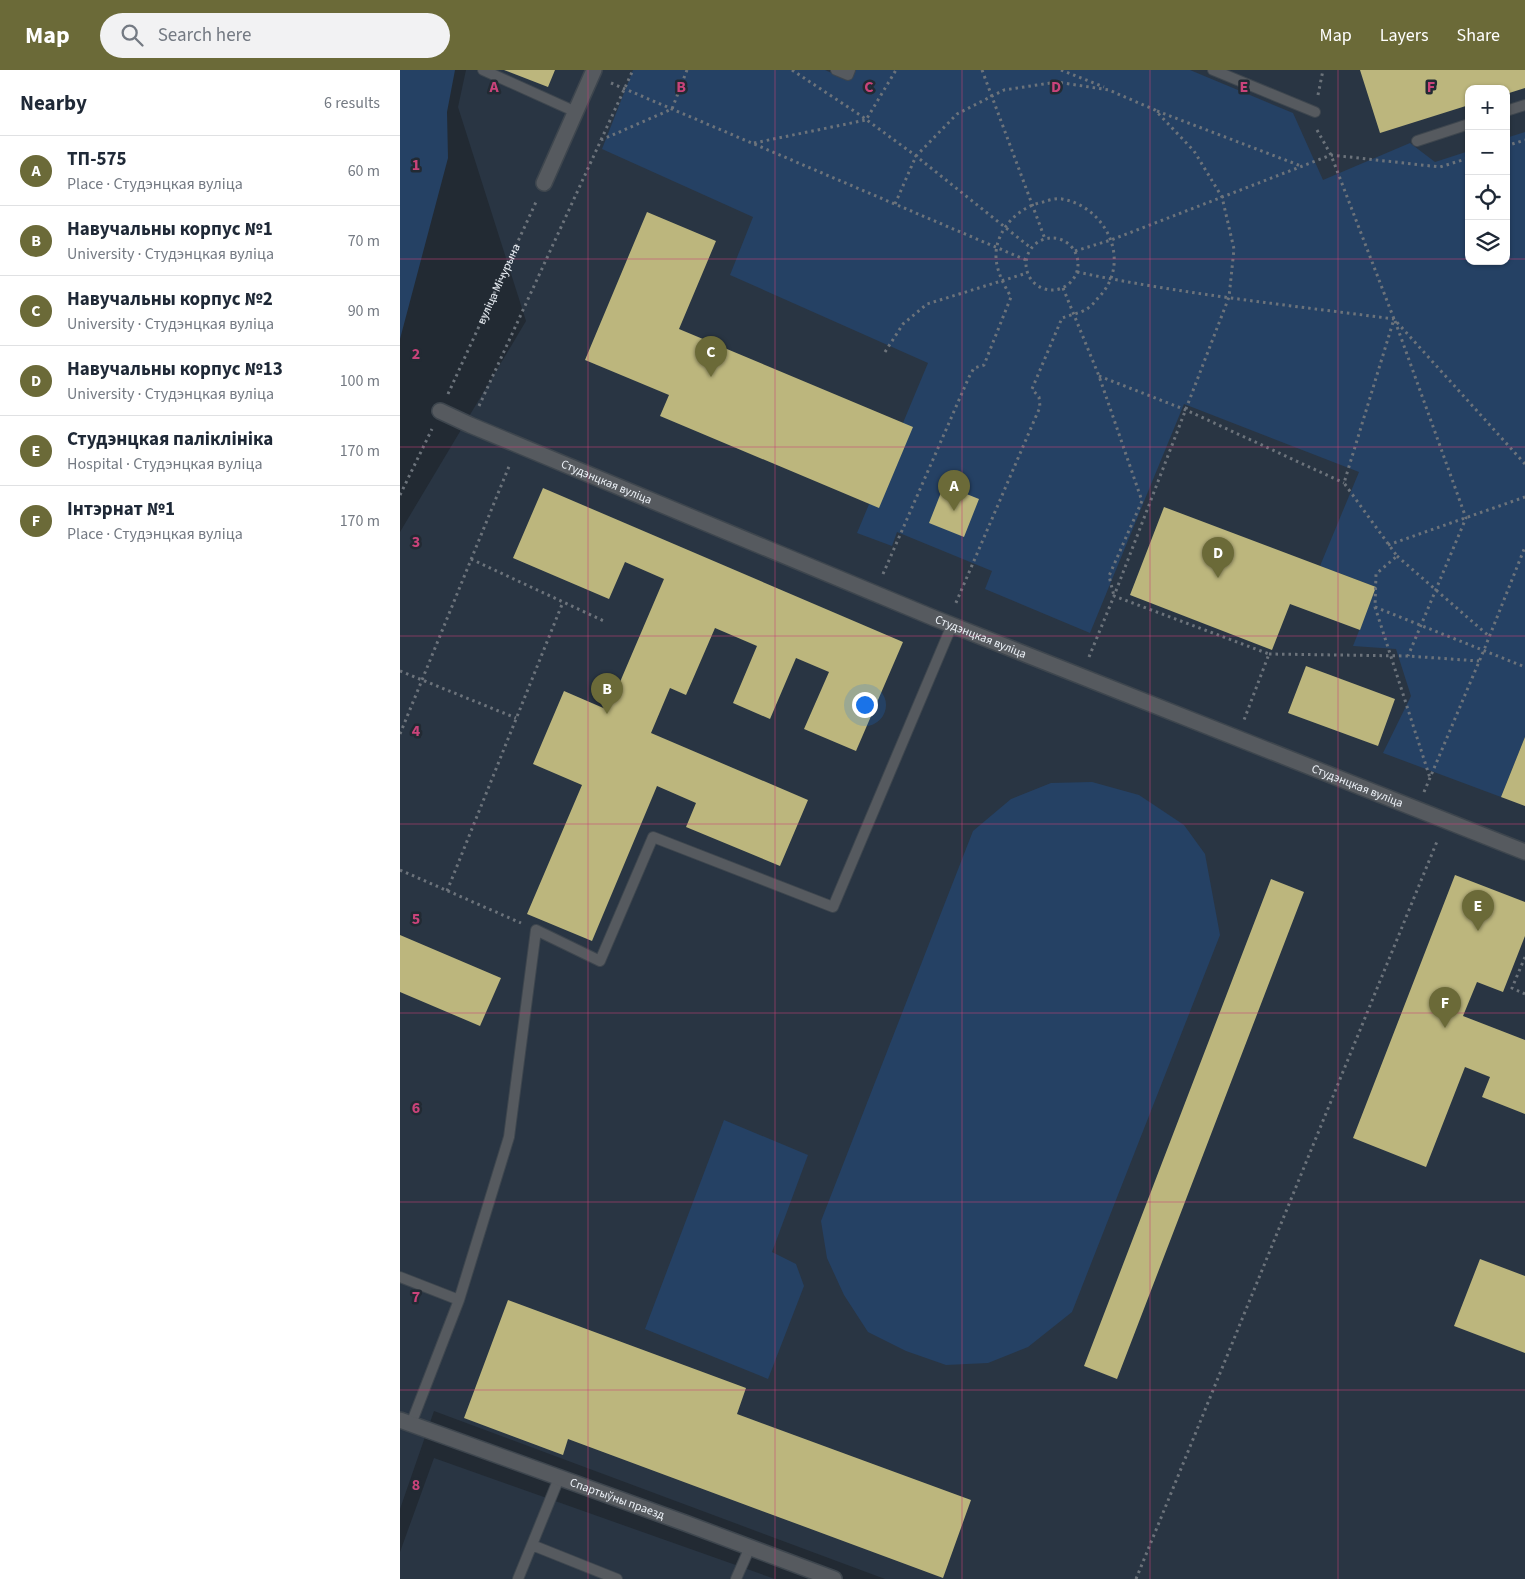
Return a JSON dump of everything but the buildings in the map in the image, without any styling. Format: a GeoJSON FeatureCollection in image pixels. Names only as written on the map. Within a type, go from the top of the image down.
{"type":"FeatureCollection","features":[{"type":"Feature","properties":{"kind":"street"},"geometry":{"type":"LineString","coordinates":[[542,189],[593,73]]}},
{"type":"Feature","properties":{"kind":"street","name":"Студэнцкая вуліца"},"geometry":{"type":"LineString","coordinates":[[437,416],[470,425],[949,624],[1525,852]]}},
{"type":"Feature","properties":{"kind":"street","name":"Спартыўны праезд"},"geometry":{"type":"LineString","coordinates":[[405,1422],[834,1579]]}},
{"type":"Feature","properties":{"kind":"lane"},"geometry":{"type":"LineString","coordinates":[[483,70],[576,112]]}},
{"type":"Feature","properties":{"kind":"lane"},"geometry":{"type":"LineString","coordinates":[[836,70],[848,75],[850,70]]}},
{"type":"Feature","properties":{"kind":"lane"},"geometry":{"type":"LineString","coordinates":[[1212,70],[1315,112]]}},
{"type":"Feature","properties":{"kind":"lane"},"geometry":{"type":"LineString","coordinates":[[1510,110],[1525,105]]}},
{"type":"Feature","properties":{"kind":"lane"},"geometry":{"type":"LineString","coordinates":[[1417,141],[1465,125]]}},
{"type":"Feature","properties":{"kind":"lane"},"geometry":{"type":"LineString","coordinates":[[405,1422],[459,1300],[509,1137],[536,930],[600,961],[653,837],[833,907],[949,624]]}},
{"type":"Feature","properties":{"kind":"lane"},"geometry":{"type":"LineString","coordinates":[[400,1277],[459,1300]]}},
{"type":"Feature","properties":{"kind":"lane"},"geometry":{"type":"LineString","coordinates":[[518,1579],[559,1478]]}},
{"type":"Feature","properties":{"kind":"lane"},"geometry":{"type":"LineString","coordinates":[[532,1545],[617,1579]]}},
{"type":"Feature","properties":{"kind":"lane"},"geometry":{"type":"LineString","coordinates":[[736,1579],[750,1547]]}},
{"type":"Feature","properties":{"kind":"path"},"geometry":{"type":"LineString","coordinates":[[470,425],[633,70]]}},
{"type":"Feature","properties":{"kind":"path"},"geometry":{"type":"LineString","coordinates":[[601,140],[672,109],[687,70]]}},
{"type":"Feature","properties":{"kind":"path"},"geometry":{"type":"LineString","coordinates":[[792,70],[916,156],[1031,248]]}},
{"type":"Feature","properties":{"kind":"path"},"geometry":{"type":"LineString","coordinates":[[753,143],[866,120],[896,70]]}},
{"type":"Feature","properties":{"kind":"path"},"geometry":{"type":"LineString","coordinates":[[982,70],[1045,238]]}},
{"type":"Feature","properties":{"kind":"path"},"geometry":{"type":"LineString","coordinates":[[1061,70],[1155,110],[1301,166]]}},
{"type":"Feature","properties":{"kind":"path"},"geometry":{"type":"LineString","coordinates":[[1323,70],[1313,123],[1331,155],[1394,318],[1466,518],[1408,656]]}},
{"type":"Feature","properties":{"kind":"path"},"geometry":{"type":"LineString","coordinates":[[593,73],[625,89],[1026,260]]}},
{"type":"Feature","properties":{"kind":"path"},"geometry":{"type":"LineString","coordinates":[[895,204],[916,156],[957,114],[1004,90],[1057,82],[1109,90]]}},
{"type":"Feature","properties":{"kind":"path"},"geometry":{"type":"LineString","coordinates":[[1082,676],[1229,297],[1234,248],[1222,197],[1194,151],[1155,110]]}},
{"type":"Feature","properties":{"kind":"path"},"geometry":{"type":"LineString","coordinates":[[1510,145],[1525,140]]}},
{"type":"Feature","properties":{"kind":"path"},"geometry":{"type":"LineString","coordinates":[[1075,251],[1111,240],[1331,155],[1440,167],[1465,159]]}},
{"type":"Feature","properties":{"kind":"path"},"geometry":{"type":"LineString","coordinates":[[446,393],[542,189]]}},
{"type":"Feature","properties":{"kind":"path","name":"вуліца Мічурына"},"geometry":{"type":"LineString","coordinates":[[400,494],[542,189]]}},
{"type":"Feature","properties":{"kind":"path"},"geometry":{"type":"LineString","coordinates":[[874,593],[968,377],[974,368],[984,364],[1011,297],[1002,281],[997,266],[995,247],[1005,227],[1017,213],[1033,204],[1060,199],[1079,204],[1098,218],[1111,240],[1116,262],[1111,279],[1104,292],[1088,309],[1062,318],[1032,388],[1039,397],[1040,407],[949,624]]}},
{"type":"Feature","properties":{"kind":"path"},"geometry":{"type":"LineString","coordinates":[[1045,238],[1062,240],[1070,245],[1078,258],[1077,272],[1069,284],[1056,290],[1042,288],[1030,279],[1027,273],[1026,260],[1031,248],[1045,238]]}},
{"type":"Feature","properties":{"kind":"path"},"geometry":{"type":"LineString","coordinates":[[1077,272],[1229,297],[1394,318],[1525,464]]}},
{"type":"Feature","properties":{"kind":"path"},"geometry":{"type":"LineString","coordinates":[[884,352],[903,324],[926,304],[1027,273]]}},
{"type":"Feature","properties":{"kind":"path"},"geometry":{"type":"LineString","coordinates":[[1063,288],[1099,376],[1142,501],[1109,576],[1114,596]]}},
{"type":"Feature","properties":{"kind":"path"},"geometry":{"type":"LineString","coordinates":[[1344,483],[1394,318]]}},
{"type":"Feature","properties":{"kind":"path"},"geometry":{"type":"LineString","coordinates":[[1099,376],[1186,410],[1344,483],[1397,556],[1490,637]]}},
{"type":"Feature","properties":{"kind":"path"},"geometry":{"type":"LineString","coordinates":[[400,494],[437,416]]}},
{"type":"Feature","properties":{"kind":"path"},"geometry":{"type":"LineString","coordinates":[[400,734],[518,445]]}},
{"type":"Feature","properties":{"kind":"path"},"geometry":{"type":"LineString","coordinates":[[1388,545],[1525,497]]}},
{"type":"Feature","properties":{"kind":"path"},"geometry":{"type":"LineString","coordinates":[[1417,810],[1490,637],[1525,548]]}},
{"type":"Feature","properties":{"kind":"path"},"geometry":{"type":"LineString","coordinates":[[1397,556],[1376,574],[1375,607],[1430,778]]}},
{"type":"Feature","properties":{"kind":"path"},"geometry":{"type":"LineString","coordinates":[[471,560],[606,622]]}},
{"type":"Feature","properties":{"kind":"path"},"geometry":{"type":"LineString","coordinates":[[1114,596],[1269,654],[1408,656],[1479,661]]}},
{"type":"Feature","properties":{"kind":"path"},"geometry":{"type":"LineString","coordinates":[[447,891],[563,602]]}},
{"type":"Feature","properties":{"kind":"path"},"geometry":{"type":"LineString","coordinates":[[1375,607],[1525,667]]}},
{"type":"Feature","properties":{"kind":"path"},"geometry":{"type":"LineString","coordinates":[[1237,738],[1269,654]]}},
{"type":"Feature","properties":{"kind":"path"},"geometry":{"type":"LineString","coordinates":[[400,671],[516,718]]}},
{"type":"Feature","properties":{"kind":"path"},"geometry":{"type":"LineString","coordinates":[[1136,1579],[1445,821]]}},
{"type":"Feature","properties":{"kind":"path"},"geometry":{"type":"LineString","coordinates":[[400,870],[536,930]]}},
{"type":"Feature","properties":{"kind":"path"},"geometry":{"type":"LineString","coordinates":[[1525,957],[1512,988],[1525,994]]}},
{"type":"Feature","properties":{"kind":"shaded area"},"geometry":{"type":"Polygon","coordinates":[[[400,70],[455,70],[447,112],[448,158],[400,339],[400,70]]]}},
{"type":"Feature","properties":{"kind":"shaded area"},"geometry":{"type":"Polygon","coordinates":[[[466,70],[1525,70],[1525,1579],[885,1579],[434,1411],[400,1509],[400,532],[526,321],[458,107],[466,70]]]}},
{"type":"Feature","properties":{"kind":"shaded area"},"geometry":{"type":"Polygon","coordinates":[[[633,70],[825,70],[836,75],[838,70],[1190,70],[1293,113],[1323,180],[1410,143],[1435,162],[1465,152],[1465,265],[1510,265],[1510,137],[1525,132],[1525,737],[1501,797],[1383,753],[1411,696],[1396,649],[1353,646],[1376,587],[1320,566],[1359,472],[1184,404],[1090,633],[985,589],[992,571],[897,532],[892,546],[857,533],[928,363],[730,275],[753,217],[602,149],[633,70]]]}},
{"type":"Feature","properties":{"kind":"shaded area"},"geometry":{"type":"Polygon","coordinates":[[[1092,782],[1139,795],[1184,825],[1205,854],[1220,935],[1072,1312],[1028,1347],[988,1363],[946,1365],[906,1351],[868,1332],[844,1295],[827,1258],[821,1221],[973,831],[1011,799],[1051,783],[1092,782]]]}},
{"type":"Feature","properties":{"kind":"shaded area"},"geometry":{"type":"Polygon","coordinates":[[[724,1120],[808,1155],[772,1252],[796,1264],[804,1286],[768,1379],[645,1329],[724,1120]]]}},
{"type":"Feature","properties":{"kind":"shaded area"},"geometry":{"type":"Polygon","coordinates":[[[434,1458],[775,1579],[400,1579],[400,1552],[434,1458]]]}},
{"type":"Feature","properties":{"kind":"place","name":"Навучальны корпус №2"},"geometry":{"type":"Point","coordinates":[711,377]}},
{"type":"Feature","properties":{"kind":"place","name":"ТП-575"},"geometry":{"type":"Point","coordinates":[954,511]}},
{"type":"Feature","properties":{"kind":"place","name":"Навучальны корпус №13"},"geometry":{"type":"Point","coordinates":[1218,578]}},
{"type":"Feature","properties":{"kind":"place","name":"Навучальны корпус №1"},"geometry":{"type":"Point","coordinates":[607,714]}},
{"type":"Feature","properties":{"kind":"place","name":"Студэнцкая паліклініка"},"geometry":{"type":"Point","coordinates":[1478,931]}},
{"type":"Feature","properties":{"kind":"place","name":"Інтэрнат №1"},"geometry":{"type":"Point","coordinates":[1445,1028]}}]}
